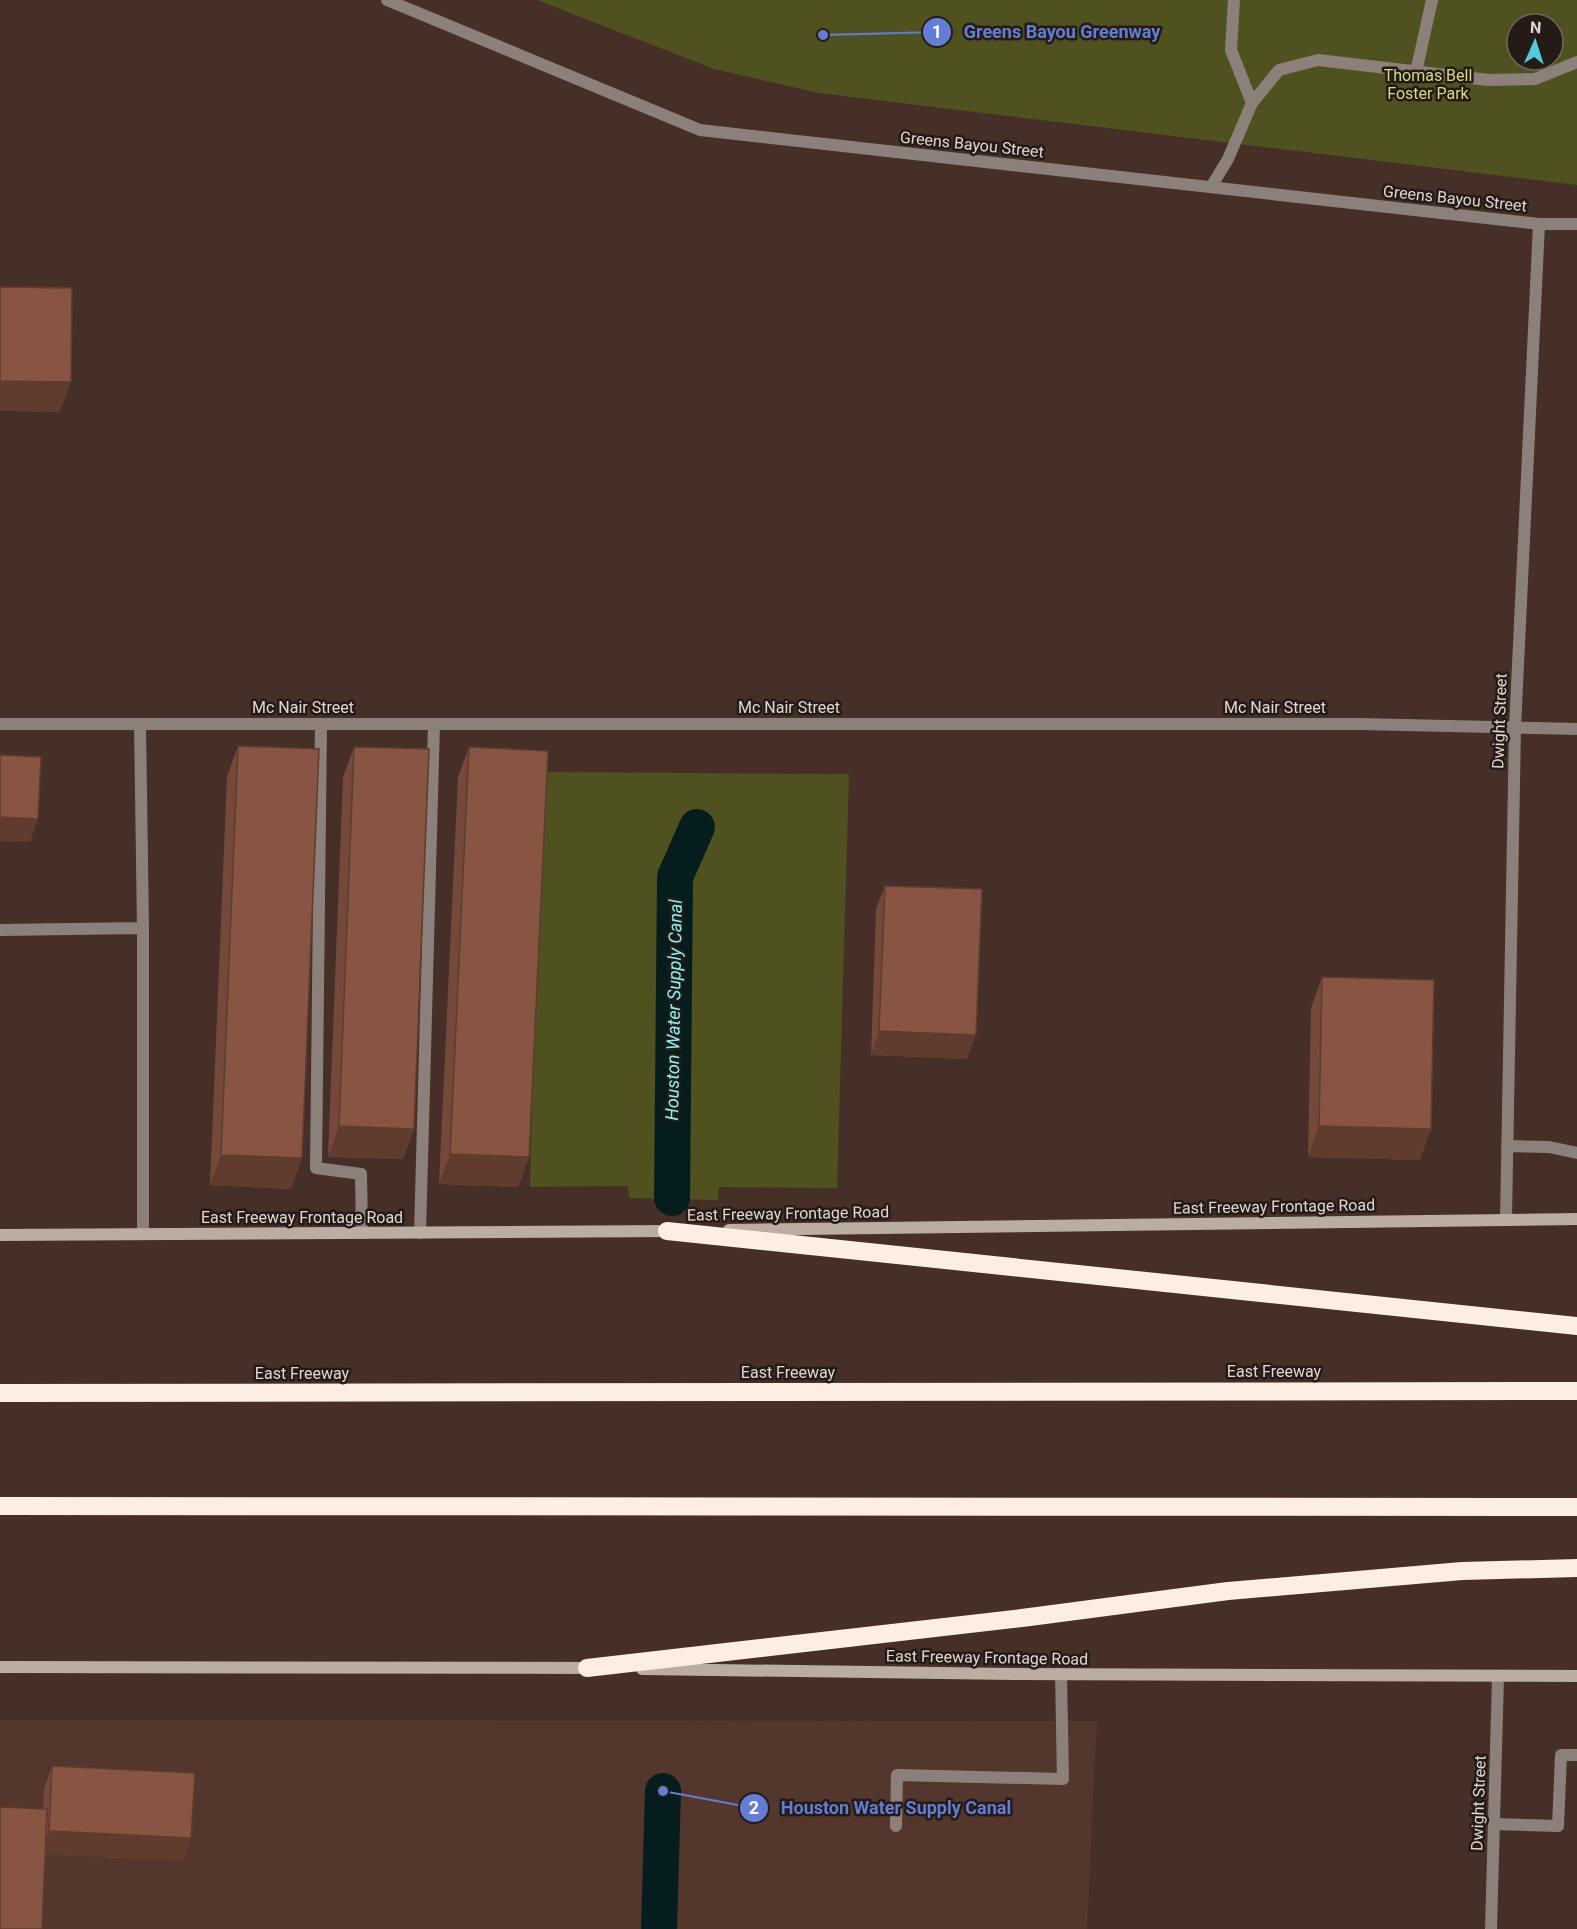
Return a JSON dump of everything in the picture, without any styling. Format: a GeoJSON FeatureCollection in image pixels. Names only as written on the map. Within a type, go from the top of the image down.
{"type":"FeatureCollection","features":[{"type":"Feature","properties":{"kind":"highway"},"geometry":{"type":"LineString","coordinates":[[667,1231],[1577,1326]]}},
{"type":"Feature","properties":{"kind":"highway","name":"East Freeway"},"geometry":{"type":"LineString","coordinates":[[0,1393],[1577,1391]]}},
{"type":"Feature","properties":{"kind":"highway"},"geometry":{"type":"LineString","coordinates":[[0,1506],[1577,1507]]}},
{"type":"Feature","properties":{"kind":"highway"},"geometry":{"type":"LineString","coordinates":[[587,1668],[1022,1618],[1228,1591],[1461,1571],[1577,1568]]}},
{"type":"Feature","properties":{"kind":"main road","name":"East Freeway Frontage Road"},"geometry":{"type":"LineString","coordinates":[[0,1235],[667,1231],[1506,1219],[1577,1220]]}},
{"type":"Feature","properties":{"kind":"main road","name":"East Freeway Frontage Road"},"geometry":{"type":"LineString","coordinates":[[0,1667],[587,1668],[1061,1674],[1577,1676]]}},
{"type":"Feature","properties":{"kind":"street","name":"Greens Bayou Street"},"geometry":{"type":"LineString","coordinates":[[387,0],[700,130],[1539,224],[1577,224]]}},
{"type":"Feature","properties":{"kind":"street"},"geometry":{"type":"LineString","coordinates":[[1234,0],[1232,50],[1252,103]]}},
{"type":"Feature","properties":{"kind":"street"},"geometry":{"type":"LineString","coordinates":[[1416,72],[1432,0]]}},
{"type":"Feature","properties":{"kind":"street"},"geometry":{"type":"LineString","coordinates":[[1211,188],[1228,159],[1252,103],[1279,70],[1318,60],[1489,80],[1535,79],[1577,62]]}},
{"type":"Feature","properties":{"kind":"street","name":"Dwight Street"},"geometry":{"type":"LineString","coordinates":[[1506,1219],[1515,728],[1539,224]]}},
{"type":"Feature","properties":{"kind":"street","name":"Mc Nair Street"},"geometry":{"type":"LineString","coordinates":[[0,724],[1360,724],[1577,729]]}},
{"type":"Feature","properties":{"kind":"street"},"geometry":{"type":"LineString","coordinates":[[140,724],[143,1234]]}},
{"type":"Feature","properties":{"kind":"street"},"geometry":{"type":"LineString","coordinates":[[321,724],[316,1168],[361,1174],[362,1233]]}},
{"type":"Feature","properties":{"kind":"street"},"geometry":{"type":"LineString","coordinates":[[420,1233],[434,724]]}},
{"type":"Feature","properties":{"kind":"street"},"geometry":{"type":"LineString","coordinates":[[0,930],[143,928]]}},
{"type":"Feature","properties":{"kind":"street"},"geometry":{"type":"LineString","coordinates":[[1508,1146],[1549,1147],[1577,1153]]}},
{"type":"Feature","properties":{"kind":"street"},"geometry":{"type":"LineString","coordinates":[[896,1826],[897,1774],[1063,1779],[1061,1674]]}},
{"type":"Feature","properties":{"kind":"street","name":"Dwight Street"},"geometry":{"type":"LineString","coordinates":[[1491,1929],[1498,1677]]}},
{"type":"Feature","properties":{"kind":"street"},"geometry":{"type":"LineString","coordinates":[[1494,1824],[1558,1826],[1561,1755],[1577,1755]]}},
{"type":"Feature","properties":{"kind":"shaded area"},"geometry":{"type":"Polygon","coordinates":[[[0,1720],[1097,1721],[1087,1929],[0,1929],[0,1720]]]}},
{"type":"Feature","properties":{"kind":"green space","name":"Thomas Bell Foster Park"},"geometry":{"type":"Polygon","coordinates":[[[537,0],[1577,0],[1577,185],[819,93],[714,69],[537,0]]]}},
{"type":"Feature","properties":{"kind":"green space"},"geometry":{"type":"Polygon","coordinates":[[[540,772],[849,774],[837,1188],[719,1187],[718,1200],[629,1198],[628,1186],[530,1187],[540,772]]]}},
{"type":"Feature","properties":{"kind":"building"},"geometry":{"type":"Polygon","coordinates":[[[0,287],[72,288],[71,382],[0,381],[0,287]]]}},
{"type":"Feature","properties":{"kind":"building"},"geometry":{"type":"Polygon","coordinates":[[[238,746],[319,749],[302,1158],[221,1155],[238,746]]]}},
{"type":"Feature","properties":{"kind":"building"},"geometry":{"type":"Polygon","coordinates":[[[354,747],[429,749],[414,1129],[339,1126],[354,747]]]}},
{"type":"Feature","properties":{"kind":"building"},"geometry":{"type":"Polygon","coordinates":[[[469,747],[548,751],[529,1157],[450,1154],[469,747]]]}},
{"type":"Feature","properties":{"kind":"building"},"geometry":{"type":"Polygon","coordinates":[[[0,755],[41,757],[38,819],[0,817],[0,755]]]}},
{"type":"Feature","properties":{"kind":"building"},"geometry":{"type":"Polygon","coordinates":[[[885,886],[982,889],[976,1035],[879,1031],[885,886]]]}},
{"type":"Feature","properties":{"kind":"building"},"geometry":{"type":"Polygon","coordinates":[[[1322,977],[1434,980],[1431,1129],[1319,1126],[1322,977]]]}},
{"type":"Feature","properties":{"kind":"building"},"geometry":{"type":"Polygon","coordinates":[[[52,1766],[195,1773],[191,1838],[49,1831],[52,1766]]]}},
{"type":"Feature","properties":{"kind":"building"},"geometry":{"type":"Polygon","coordinates":[[[0,1807],[47,1809],[42,1929],[0,1929],[0,1807]]]}},
{"type":"Feature","properties":{"kind":"waterway","name":"Houston Water Supply Canal"},"geometry":{"type":"LineString","coordinates":[[672,1198],[675,877],[697,827]]}},
{"type":"Feature","properties":{"kind":"waterway","name":"Houston Water Supply Canal"},"geometry":{"type":"LineString","coordinates":[[659,1929],[663,1791]]}},
{"type":"Feature","properties":{"kind":"place","name":"Greens Bayou Greenway"},"geometry":{"type":"Point","coordinates":[823,35]}},
{"type":"Feature","properties":{"kind":"place","name":"Houston Water Supply Canal"},"geometry":{"type":"Point","coordinates":[663,1791]}}]}
